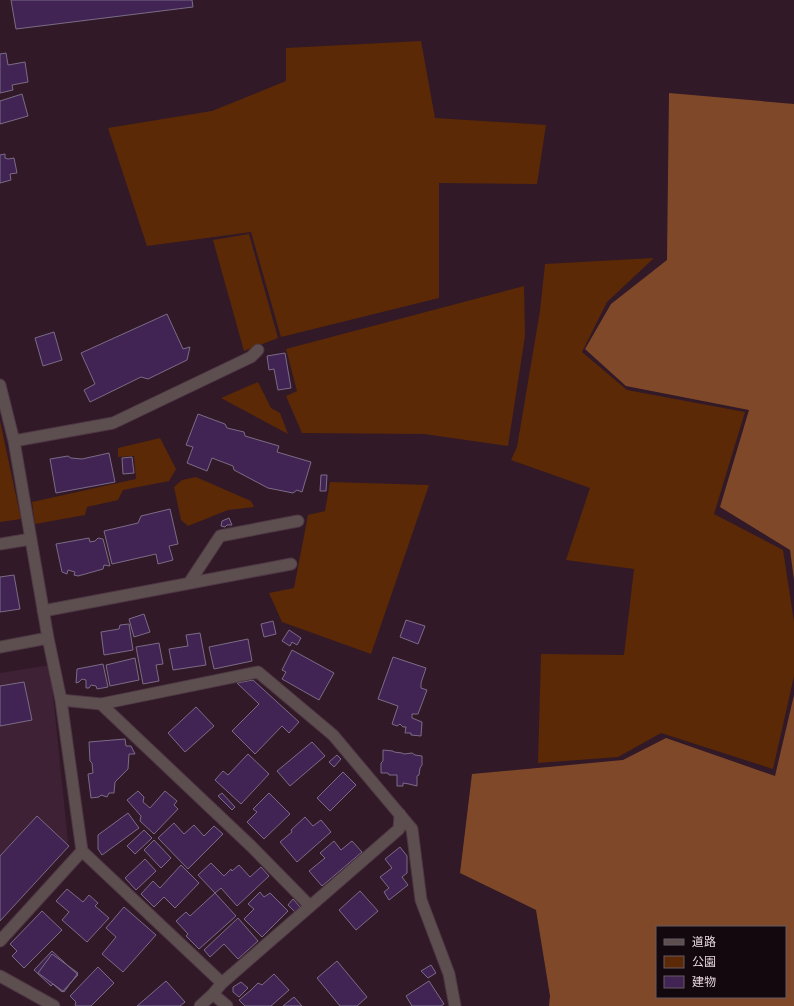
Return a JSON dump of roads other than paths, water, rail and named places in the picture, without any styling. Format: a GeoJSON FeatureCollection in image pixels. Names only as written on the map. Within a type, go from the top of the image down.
{"type":"FeatureCollection","features":[{"type":"Feature","properties":{"kind":"street"},"geometry":{"type":"LineString","coordinates":[[14,441],[112,423],[250,357],[258,350]]}},
{"type":"Feature","properties":{"kind":"street"},"geometry":{"type":"LineString","coordinates":[[0,385],[14,441],[43,611],[61,700],[82,851],[222,983]]}},
{"type":"Feature","properties":{"kind":"street"},"geometry":{"type":"LineString","coordinates":[[189,583],[220,536],[298,521]]}},
{"type":"Feature","properties":{"kind":"street"},"geometry":{"type":"LineString","coordinates":[[0,544],[31,539]]}},
{"type":"Feature","properties":{"kind":"street"},"geometry":{"type":"LineString","coordinates":[[43,611],[291,564]]}},
{"type":"Feature","properties":{"kind":"street"},"geometry":{"type":"LineString","coordinates":[[0,647],[48,638]]}},
{"type":"Feature","properties":{"kind":"street"},"geometry":{"type":"LineString","coordinates":[[61,700],[101,704],[258,672],[333,735],[412,829],[421,900],[448,974],[455,1006]]}},
{"type":"Feature","properties":{"kind":"street"},"geometry":{"type":"LineString","coordinates":[[101,704],[252,847],[310,906]]}},
{"type":"Feature","properties":{"kind":"street"},"geometry":{"type":"LineString","coordinates":[[200,1006],[222,983],[400,829],[400,814]]}},
{"type":"Feature","properties":{"kind":"street"},"geometry":{"type":"LineString","coordinates":[[0,941],[82,851]]}},
{"type":"Feature","properties":{"kind":"street"},"geometry":{"type":"LineString","coordinates":[[0,976],[54,1006]]}},
{"type":"Feature","properties":{"kind":"street"},"geometry":{"type":"LineString","coordinates":[[213,994],[227,1006]]}}]}
